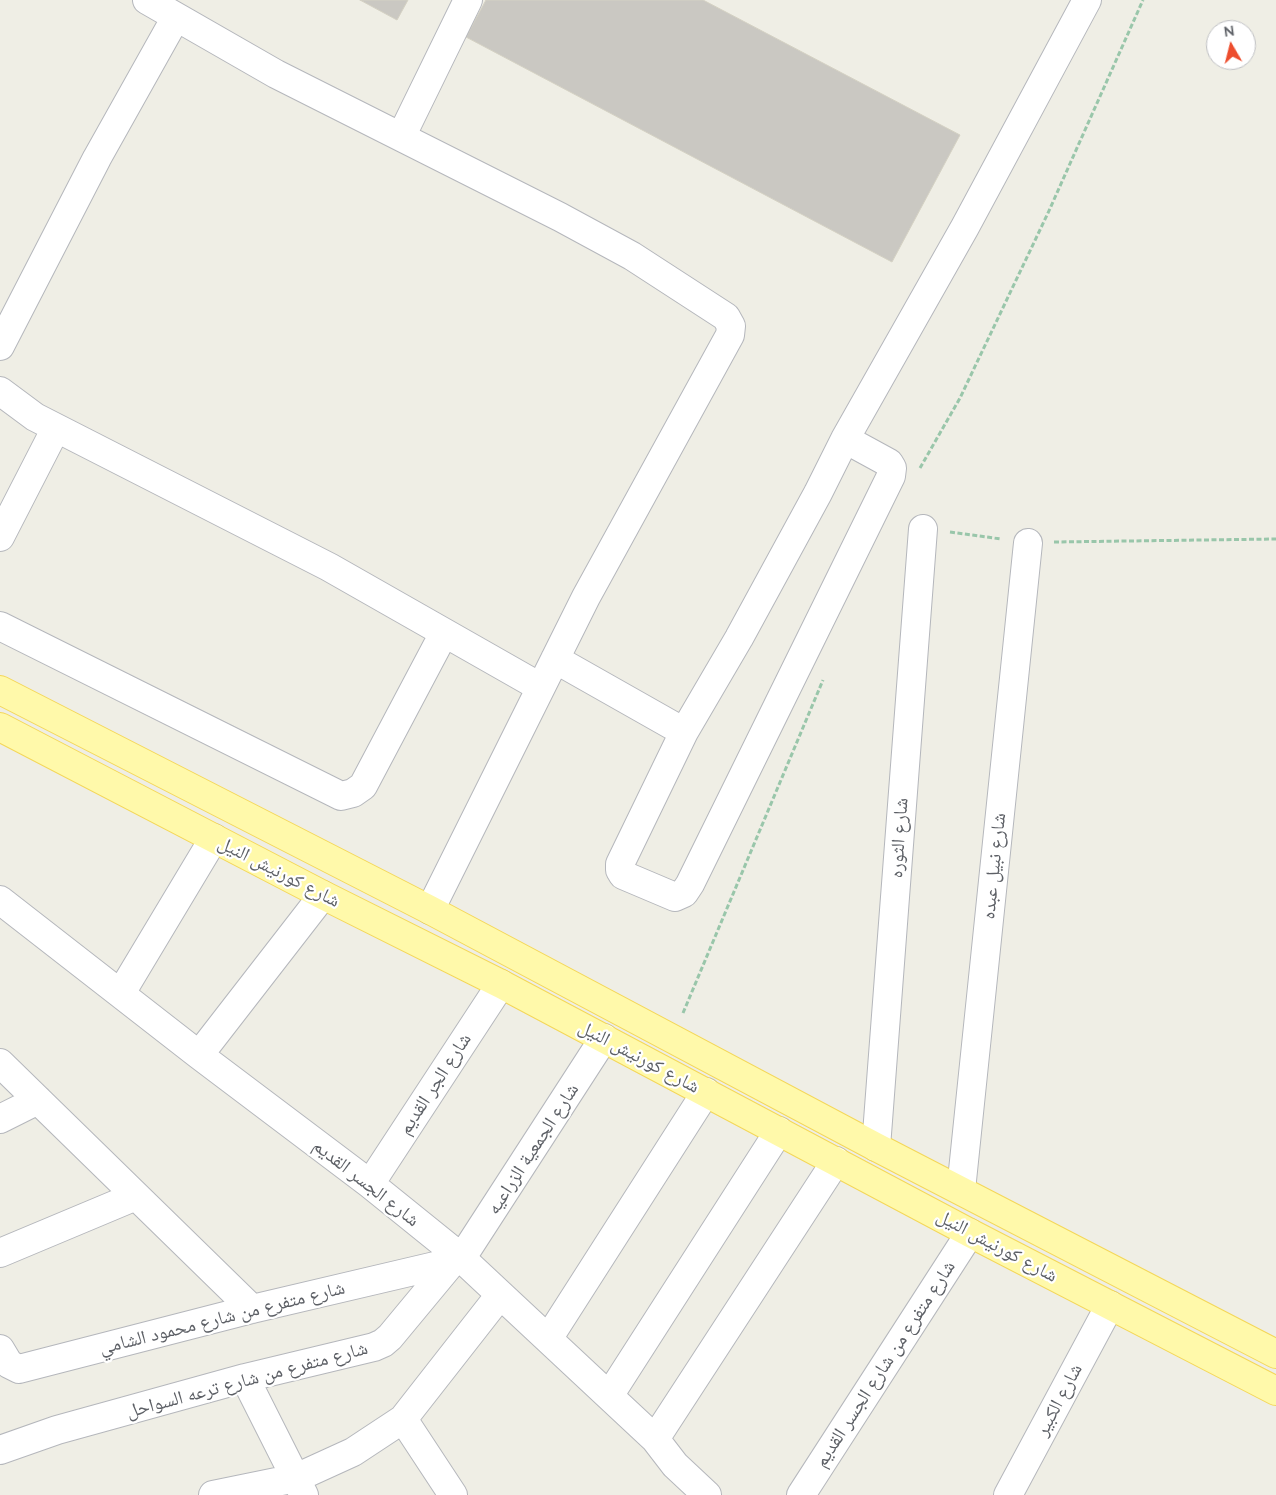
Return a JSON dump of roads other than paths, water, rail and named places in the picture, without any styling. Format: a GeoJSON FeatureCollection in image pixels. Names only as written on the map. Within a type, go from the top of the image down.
{"type":"FeatureCollection","features":[{"type":"Feature","properties":{"kind":"main road","name":"شارع كورنيش النيل"},"geometry":{"type":"LineString","coordinates":[[0,690],[430,910],[876,1147],[1276,1354]]}},
{"type":"Feature","properties":{"kind":"main road","name":"شارع كورنيش النيل"},"geometry":{"type":"LineString","coordinates":[[0,727],[324,895],[501,984],[970,1233],[1276,1390]]}},
{"type":"Feature","properties":{"kind":"main road"},"geometry":{"type":"LineString","coordinates":[[1233,1369],[1248,1339]]}},
{"type":"Feature","properties":{"kind":"street"},"geometry":{"type":"LineString","coordinates":[[401,137],[468,0]]}},
{"type":"Feature","properties":{"kind":"street"},"geometry":{"type":"LineString","coordinates":[[845,439],[888,463],[892,468],[891,476],[690,884],[684,893],[676,897],[623,875],[620,870],[620,864],[684,732],[740,638],[845,439],[969,218],[1087,0]]}},
{"type":"Feature","properties":{"kind":"street"},"geometry":{"type":"LineString","coordinates":[[151,1],[276,74],[560,217],[632,256],[726,317],[731,326],[730,335],[586,597],[430,910]]}},
{"type":"Feature","properties":{"kind":"street"},"geometry":{"type":"LineString","coordinates":[[0,346],[96,158],[176,17]]}},
{"type":"Feature","properties":{"kind":"street"},"geometry":{"type":"LineString","coordinates":[[0,391],[35,417],[329,567],[540,687]]}},
{"type":"Feature","properties":{"kind":"street"},"geometry":{"type":"LineString","coordinates":[[0,537],[56,428]]}},
{"type":"Feature","properties":{"kind":"street","name":"شارع الثوره"},"geometry":{"type":"LineString","coordinates":[[876,1147],[923,529]]}},
{"type":"Feature","properties":{"kind":"street","name":"شارع نبيل عبده"},"geometry":{"type":"LineString","coordinates":[[961,1190],[1028,543]]}},
{"type":"Feature","properties":{"kind":"street"},"geometry":{"type":"LineString","coordinates":[[0,626],[341,796],[353,793],[363,786],[444,632]]}},
{"type":"Feature","properties":{"kind":"street"},"geometry":{"type":"LineString","coordinates":[[555,659],[684,732]]}},
{"type":"Feature","properties":{"kind":"street"},"geometry":{"type":"LineString","coordinates":[[121,993],[214,838]]}},
{"type":"Feature","properties":{"kind":"street"},"geometry":{"type":"LineString","coordinates":[[199,1054],[324,895]]}},
{"type":"Feature","properties":{"kind":"street","name":"شارع الجسر القديم"},"geometry":{"type":"LineString","coordinates":[[0,900],[370,1184],[500,1295],[548,1339],[654,1439],[675,1465],[707,1495]]}},
{"type":"Feature","properties":{"kind":"street","name":"شارع الجر القديم"},"geometry":{"type":"LineString","coordinates":[[370,1184],[501,984]]}},
{"type":"Feature","properties":{"kind":"street","name":"شارع الجمعية الزراعيه"},"geometry":{"type":"LineString","coordinates":[[457,1259],[604,1038]]}},
{"type":"Feature","properties":{"kind":"street"},"geometry":{"type":"LineString","coordinates":[[0,1063],[252,1309]]}},
{"type":"Feature","properties":{"kind":"street"},"geometry":{"type":"LineString","coordinates":[[548,1339],[706,1092]]}},
{"type":"Feature","properties":{"kind":"street"},"geometry":{"type":"LineString","coordinates":[[0,1119],[38,1100]]}},
{"type":"Feature","properties":{"kind":"street"},"geometry":{"type":"LineString","coordinates":[[609,1396],[779,1131]]}},
{"type":"Feature","properties":{"kind":"street"},"geometry":{"type":"LineString","coordinates":[[654,1439],[836,1161]]}},
{"type":"Feature","properties":{"kind":"street"},"geometry":{"type":"LineString","coordinates":[[0,1253],[136,1196]]}},
{"type":"Feature","properties":{"kind":"street","name":"شارع متفرع من شارع الجسر القديم"},"geometry":{"type":"LineString","coordinates":[[801,1495],[970,1233]]}},
{"type":"Feature","properties":{"kind":"street","name":"شارع متفرع من شارع محمود الشامي"},"geometry":{"type":"LineString","coordinates":[[0,1349],[9,1364],[19,1369],[457,1259]]}},
{"type":"Feature","properties":{"kind":"street","name":"شارع متفرع من شارع ترعه السواحل"},"geometry":{"type":"LineString","coordinates":[[0,1450],[57,1430],[245,1378],[365,1350],[383,1343],[457,1259]]}},
{"type":"Feature","properties":{"kind":"street"},"geometry":{"type":"LineString","coordinates":[[213,1495],[300,1486],[403,1419],[500,1295]]}},
{"type":"Feature","properties":{"kind":"street","name":"شارع الكبير"},"geometry":{"type":"LineString","coordinates":[[1008,1495],[1110,1305]]}},
{"type":"Feature","properties":{"kind":"street"},"geometry":{"type":"LineString","coordinates":[[245,1378],[300,1486]]}},
{"type":"Feature","properties":{"kind":"street"},"geometry":{"type":"LineString","coordinates":[[403,1419],[453,1495]]}}]}
